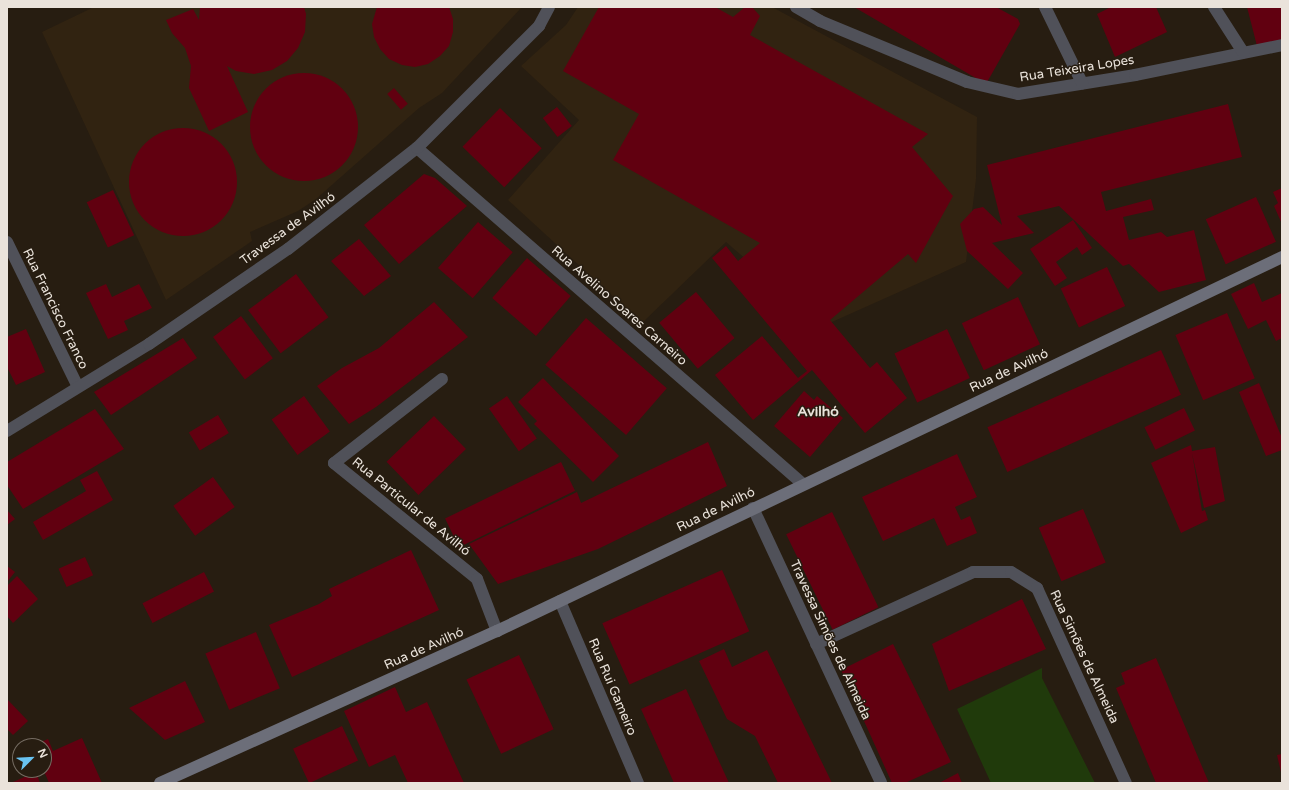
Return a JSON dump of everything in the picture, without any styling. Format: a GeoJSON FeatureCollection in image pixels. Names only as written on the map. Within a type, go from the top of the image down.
{"type":"FeatureCollection","features":[{"type":"Feature","properties":{"kind":"street","name":"Travessa de Avilhó"},"geometry":{"type":"LineString","coordinates":[[7,431],[149,344],[288,249],[417,148],[539,26],[549,7]]}},
{"type":"Feature","properties":{"kind":"street","name":"Rua Teixeira Lopes"},"geometry":{"type":"LineString","coordinates":[[796,7],[820,21],[967,82],[1018,94],[1282,45]]}},
{"type":"Feature","properties":{"kind":"street"},"geometry":{"type":"LineString","coordinates":[[1045,7],[1082,83]]}},
{"type":"Feature","properties":{"kind":"street"},"geometry":{"type":"LineString","coordinates":[[1214,7],[1243,52]]}},
{"type":"Feature","properties":{"kind":"street","name":"Rua Avelino Soares Carneiro"},"geometry":{"type":"LineString","coordinates":[[417,148],[803,484]]}},
{"type":"Feature","properties":{"kind":"street","name":"Rua Francisco Franco"},"geometry":{"type":"LineString","coordinates":[[7,242],[78,387]]}},
{"type":"Feature","properties":{"kind":"street","name":"Rua de Avilhó"},"geometry":{"type":"LineString","coordinates":[[160,783],[560,602],[803,484],[1282,257]]}},
{"type":"Feature","properties":{"kind":"street","name":"Rua Particular de Avilhó"},"geometry":{"type":"LineString","coordinates":[[442,379],[334,463],[477,579],[497,631]]}},
{"type":"Feature","properties":{"kind":"street","name":"Travessa Simões de Almeida"},"geometry":{"type":"LineString","coordinates":[[753,508],[881,783]]}},
{"type":"Feature","properties":{"kind":"street","name":"Rua Simões de Almeida"},"geometry":{"type":"LineString","coordinates":[[816,644],[972,572],[1011,572],[1037,588],[1126,783]]}},
{"type":"Feature","properties":{"kind":"street","name":"Rua Rui Gameiro"},"geometry":{"type":"LineString","coordinates":[[560,602],[638,783]]}},
{"type":"Feature","properties":{"kind":"shaded area"},"geometry":{"type":"Polygon","coordinates":[[[94,7],[522,7],[442,93],[419,108],[316,199],[298,211],[250,232],[252,241],[166,300],[42,32],[94,7]]]}},
{"type":"Feature","properties":{"kind":"shaded area"},"geometry":{"type":"Polygon","coordinates":[[[578,7],[772,7],[977,117],[976,179],[966,262],[823,326],[726,242],[642,323],[508,200],[579,120],[521,66],[566,25],[578,7]]]}},
{"type":"Feature","properties":{"kind":"green space"},"geometry":{"type":"Polygon","coordinates":[[[1042,668],[1042,678],[1095,783],[991,783],[957,709],[1042,668]]]}},
{"type":"Feature","properties":{"kind":"building"},"geometry":{"type":"Polygon","coordinates":[[[200,7],[304,7],[306,14],[305,32],[298,48],[287,61],[272,70],[254,74],[236,71],[227,66],[248,112],[209,131],[189,88],[191,66],[185,48],[172,33],[166,20],[193,9],[199,20],[200,7]]]}},
{"type":"Feature","properties":{"kind":"building"},"geometry":{"type":"Polygon","coordinates":[[[377,7],[449,7],[453,19],[453,32],[449,46],[440,56],[428,64],[415,67],[402,65],[389,59],[380,49],[374,37],[372,24],[377,7]]]}},
{"type":"Feature","properties":{"kind":"building"},"geometry":{"type":"Polygon","coordinates":[[[599,7],[715,7],[733,17],[745,7],[752,7],[760,16],[750,35],[928,134],[912,147],[953,196],[916,263],[908,254],[830,320],[870,368],[877,362],[907,398],[865,433],[812,370],[753,420],[715,375],[762,336],[798,378],[807,371],[712,258],[726,246],[738,261],[760,243],[613,160],[639,114],[563,71],[599,7]]]}},
{"type":"Feature","properties":{"kind":"building"},"geometry":{"type":"Polygon","coordinates":[[[854,7],[996,7],[1018,19],[1020,24],[986,84],[854,7]]]}},
{"type":"Feature","properties":{"kind":"building"},"geometry":{"type":"Polygon","coordinates":[[[1111,7],[1156,7],[1167,32],[1115,57],[1097,14],[1111,7]]]}},
{"type":"Feature","properties":{"kind":"building"},"geometry":{"type":"Polygon","coordinates":[[[1247,7],[1282,7],[1282,40],[1257,46],[1247,7]]]}},
{"type":"Feature","properties":{"kind":"building"},"geometry":{"type":"Polygon","coordinates":[[[304,73],[325,77],[342,89],[354,106],[358,127],[354,148],[342,165],[325,177],[304,181],[283,177],[266,165],[254,148],[250,127],[254,106],[266,89],[283,77],[304,73]]]}},
{"type":"Feature","properties":{"kind":"building"},"geometry":{"type":"Polygon","coordinates":[[[394,88],[408,104],[401,110],[387,94],[394,88]]]}},
{"type":"Feature","properties":{"kind":"building"},"geometry":{"type":"Polygon","coordinates":[[[1228,104],[1242,157],[1101,192],[1106,211],[1151,199],[1154,210],[1123,217],[1129,240],[1161,232],[1167,237],[1194,230],[1206,280],[1159,292],[1129,264],[1123,266],[1059,206],[1017,216],[1034,233],[992,243],[1023,273],[1008,289],[967,251],[960,224],[974,209],[983,207],[1002,225],[987,165],[1228,104]]]}},
{"type":"Feature","properties":{"kind":"building"},"geometry":{"type":"Polygon","coordinates":[[[557,107],[572,126],[558,137],[543,118],[557,107]]]}},
{"type":"Feature","properties":{"kind":"building"},"geometry":{"type":"Polygon","coordinates":[[[500,108],[542,148],[504,187],[462,147],[500,108]]]}},
{"type":"Feature","properties":{"kind":"building"},"geometry":{"type":"Polygon","coordinates":[[[183,128],[204,132],[221,144],[233,161],[237,182],[233,203],[221,220],[204,232],[183,236],[162,232],[145,220],[133,203],[129,182],[133,161],[145,144],[162,132],[183,128]]]}},
{"type":"Feature","properties":{"kind":"building"},"geometry":{"type":"Polygon","coordinates":[[[424,174],[435,178],[467,206],[399,264],[364,225],[424,174]]]}},
{"type":"Feature","properties":{"kind":"building"},"geometry":{"type":"Polygon","coordinates":[[[1282,188],[1282,224],[1274,206],[1278,203],[1273,192],[1282,188]]]}},
{"type":"Feature","properties":{"kind":"building"},"geometry":{"type":"Polygon","coordinates":[[[113,190],[134,235],[108,248],[87,202],[113,190]]]}},
{"type":"Feature","properties":{"kind":"building"},"geometry":{"type":"Polygon","coordinates":[[[1256,197],[1276,242],[1226,264],[1206,219],[1256,197]]]}},
{"type":"Feature","properties":{"kind":"building"},"geometry":{"type":"Polygon","coordinates":[[[1073,220],[1092,248],[1082,255],[1077,247],[1056,262],[1067,278],[1055,286],[1030,249],[1073,220]]]}},
{"type":"Feature","properties":{"kind":"building"},"geometry":{"type":"Polygon","coordinates":[[[478,222],[513,252],[473,298],[438,268],[478,222]]]}},
{"type":"Feature","properties":{"kind":"building"},"geometry":{"type":"Polygon","coordinates":[[[359,239],[391,276],[364,296],[331,261],[359,239]]]}},
{"type":"Feature","properties":{"kind":"building"},"geometry":{"type":"Polygon","coordinates":[[[527,258],[571,296],[536,336],[492,298],[527,258]]]}},
{"type":"Feature","properties":{"kind":"building"},"geometry":{"type":"Polygon","coordinates":[[[1107,267],[1125,306],[1079,328],[1061,289],[1107,267]]]}},
{"type":"Feature","properties":{"kind":"building"},"geometry":{"type":"Polygon","coordinates":[[[296,274],[328,317],[281,353],[248,310],[296,274]]]}},
{"type":"Feature","properties":{"kind":"building"},"geometry":{"type":"Polygon","coordinates":[[[1254,283],[1262,302],[1282,293],[1282,338],[1276,341],[1266,320],[1248,329],[1231,294],[1254,283]]]}},
{"type":"Feature","properties":{"kind":"building"},"geometry":{"type":"Polygon","coordinates":[[[106,284],[112,297],[139,284],[152,308],[124,321],[128,330],[108,339],[86,293],[106,284]]]}},
{"type":"Feature","properties":{"kind":"building"},"geometry":{"type":"Polygon","coordinates":[[[696,292],[735,338],[698,369],[659,323],[696,292]]]}},
{"type":"Feature","properties":{"kind":"building"},"geometry":{"type":"Polygon","coordinates":[[[1018,297],[1040,344],[984,370],[962,323],[1018,297]]]}},
{"type":"Feature","properties":{"kind":"building"},"geometry":{"type":"Polygon","coordinates":[[[434,302],[468,337],[376,407],[349,424],[317,386],[342,368],[379,348],[434,302]]]}},
{"type":"Feature","properties":{"kind":"building"},"geometry":{"type":"Polygon","coordinates":[[[1227,313],[1255,378],[1203,400],[1175,335],[1227,313]]]}},
{"type":"Feature","properties":{"kind":"building"},"geometry":{"type":"Polygon","coordinates":[[[241,316],[273,358],[245,379],[213,337],[241,316]]]}},
{"type":"Feature","properties":{"kind":"building"},"geometry":{"type":"Polygon","coordinates":[[[586,318],[667,388],[626,435],[545,365],[586,318]]]}},
{"type":"Feature","properties":{"kind":"building"},"geometry":{"type":"Polygon","coordinates":[[[26,329],[45,372],[16,385],[7,367],[7,337],[26,329]]]}},
{"type":"Feature","properties":{"kind":"building"},"geometry":{"type":"Polygon","coordinates":[[[947,329],[970,378],[917,402],[894,354],[947,329]]]}},
{"type":"Feature","properties":{"kind":"building"},"geometry":{"type":"Polygon","coordinates":[[[183,338],[197,358],[111,415],[94,392],[183,338]]]}},
{"type":"Feature","properties":{"kind":"building"},"geometry":{"type":"Polygon","coordinates":[[[1161,350],[1181,395],[1007,472],[987,427],[1161,350]]]}},
{"type":"Feature","properties":{"kind":"building"},"geometry":{"type":"Polygon","coordinates":[[[543,378],[619,456],[593,482],[534,424],[537,421],[518,402],[543,378]]]}},
{"type":"Feature","properties":{"kind":"building"},"geometry":{"type":"Polygon","coordinates":[[[1259,383],[1282,438],[1282,450],[1266,456],[1239,392],[1259,383]]]}},
{"type":"Feature","properties":{"kind":"building"},"geometry":{"type":"Polygon","coordinates":[[[804,391],[814,400],[817,396],[843,418],[810,457],[774,426],[804,391]]]}},
{"type":"Feature","properties":{"kind":"building"},"geometry":{"type":"Polygon","coordinates":[[[304,396],[330,432],[298,455],[272,420],[304,396]]]}},
{"type":"Feature","properties":{"kind":"building"},"geometry":{"type":"Polygon","coordinates":[[[507,396],[537,439],[519,451],[489,409],[507,396]]]}},
{"type":"Feature","properties":{"kind":"building"},"geometry":{"type":"Polygon","coordinates":[[[1184,408],[1195,430],[1155,450],[1144,427],[1184,408]]]}},
{"type":"Feature","properties":{"kind":"building"},"geometry":{"type":"Polygon","coordinates":[[[95,409],[124,449],[23,509],[7,485],[7,462],[95,409]]]}},
{"type":"Feature","properties":{"kind":"building"},"geometry":{"type":"Polygon","coordinates":[[[218,415],[229,433],[200,451],[189,433],[218,415]]]}},
{"type":"Feature","properties":{"kind":"building"},"geometry":{"type":"Polygon","coordinates":[[[434,416],[466,449],[418,495],[387,462],[434,416]]]}},
{"type":"Feature","properties":{"kind":"building"},"geometry":{"type":"Polygon","coordinates":[[[708,442],[727,486],[598,549],[498,584],[469,544],[577,492],[581,503],[708,442]]]}},
{"type":"Feature","properties":{"kind":"building"},"geometry":{"type":"Polygon","coordinates":[[[1191,445],[1192,451],[1215,447],[1225,501],[1204,508],[1192,453],[1202,511],[1205,510],[1208,520],[1181,533],[1151,463],[1191,445]]]}},
{"type":"Feature","properties":{"kind":"building"},"geometry":{"type":"Polygon","coordinates":[[[957,454],[977,497],[955,507],[961,520],[970,516],[977,533],[947,546],[934,518],[883,541],[862,497],[957,454]]]}},
{"type":"Feature","properties":{"kind":"building"},"geometry":{"type":"Polygon","coordinates":[[[561,462],[575,491],[459,547],[445,519],[561,462]]]}},
{"type":"Feature","properties":{"kind":"building"},"geometry":{"type":"Polygon","coordinates":[[[97,471],[113,500],[43,540],[33,522],[86,491],[80,480],[97,471]]]}},
{"type":"Feature","properties":{"kind":"building"},"geometry":{"type":"Polygon","coordinates":[[[213,477],[235,507],[195,536],[173,506],[213,477]]]}},
{"type":"Feature","properties":{"kind":"building"},"geometry":{"type":"Polygon","coordinates":[[[1083,509],[1106,562],[1061,581],[1039,528],[1083,509]]]}},
{"type":"Feature","properties":{"kind":"building"},"geometry":{"type":"Polygon","coordinates":[[[7,510],[15,519],[7,525],[7,510]]]}},
{"type":"Feature","properties":{"kind":"building"},"geometry":{"type":"Polygon","coordinates":[[[832,512],[878,607],[833,630],[786,534],[832,512]]]}},
{"type":"Feature","properties":{"kind":"building"},"geometry":{"type":"Polygon","coordinates":[[[411,550],[439,610],[292,677],[269,625],[319,604],[332,596],[329,589],[411,550]]]}},
{"type":"Feature","properties":{"kind":"building"},"geometry":{"type":"Polygon","coordinates":[[[85,557],[93,575],[67,587],[59,569],[85,557]]]}},
{"type":"Feature","properties":{"kind":"building"},"geometry":{"type":"Polygon","coordinates":[[[7,566],[15,572],[7,582],[7,566]]]}},
{"type":"Feature","properties":{"kind":"building"},"geometry":{"type":"Polygon","coordinates":[[[722,570],[749,631],[630,684],[602,623],[722,570]]]}},
{"type":"Feature","properties":{"kind":"building"},"geometry":{"type":"Polygon","coordinates":[[[204,572],[214,592],[153,623],[143,603],[204,572]]]}},
{"type":"Feature","properties":{"kind":"building"},"geometry":{"type":"Polygon","coordinates":[[[17,576],[38,599],[13,623],[7,616],[7,586],[17,576]]]}},
{"type":"Feature","properties":{"kind":"building"},"geometry":{"type":"Polygon","coordinates":[[[1022,599],[1046,649],[949,691],[932,644],[1022,599]]]}},
{"type":"Feature","properties":{"kind":"building"},"geometry":{"type":"Polygon","coordinates":[[[256,632],[280,688],[229,710],[205,653],[256,632]]]}},
{"type":"Feature","properties":{"kind":"building"},"geometry":{"type":"Polygon","coordinates":[[[893,644],[951,762],[905,783],[892,783],[841,670],[893,644]]]}},
{"type":"Feature","properties":{"kind":"building"},"geometry":{"type":"Polygon","coordinates":[[[724,649],[732,667],[767,650],[832,783],[778,783],[755,736],[727,719],[699,661],[724,649]]]}},
{"type":"Feature","properties":{"kind":"building"},"geometry":{"type":"Polygon","coordinates":[[[519,655],[554,729],[501,754],[466,680],[519,655]]]}},
{"type":"Feature","properties":{"kind":"building"},"geometry":{"type":"Polygon","coordinates":[[[1156,658],[1209,783],[1156,783],[1116,688],[1125,684],[1121,673],[1156,658]]]}},
{"type":"Feature","properties":{"kind":"building"},"geometry":{"type":"Polygon","coordinates":[[[185,681],[205,722],[165,740],[129,708],[185,681]]]}},
{"type":"Feature","properties":{"kind":"building"},"geometry":{"type":"Polygon","coordinates":[[[395,687],[406,712],[427,702],[464,783],[408,783],[395,755],[369,767],[344,711],[395,687]]]}},
{"type":"Feature","properties":{"kind":"building"},"geometry":{"type":"Polygon","coordinates":[[[686,689],[729,783],[674,783],[641,709],[686,689]]]}},
{"type":"Feature","properties":{"kind":"building"},"geometry":{"type":"Polygon","coordinates":[[[7,699],[28,721],[13,735],[7,729],[7,699]]]}},
{"type":"Feature","properties":{"kind":"building"},"geometry":{"type":"Polygon","coordinates":[[[342,726],[358,760],[309,783],[293,749],[342,726]]]}},
{"type":"Feature","properties":{"kind":"building"},"geometry":{"type":"Polygon","coordinates":[[[82,738],[102,783],[49,783],[47,778],[52,778],[52,749],[53,751],[82,738]]]}},
{"type":"Feature","properties":{"kind":"building"},"geometry":{"type":"Polygon","coordinates":[[[1282,754],[1282,772],[1281,772],[1277,755],[1282,754]]]}},
{"type":"Feature","properties":{"kind":"building"},"geometry":{"type":"Polygon","coordinates":[[[958,773],[962,783],[939,783],[958,773]]]}},
{"type":"Feature","properties":{"kind":"building"},"geometry":{"type":"Polygon","coordinates":[[[22,778],[38,778],[40,783],[14,783],[13,782],[22,778]]]}},
{"type":"Feature","properties":{"kind":"district","name":"Avilhó"},"geometry":{"type":"Point","coordinates":[818,412]}}]}
